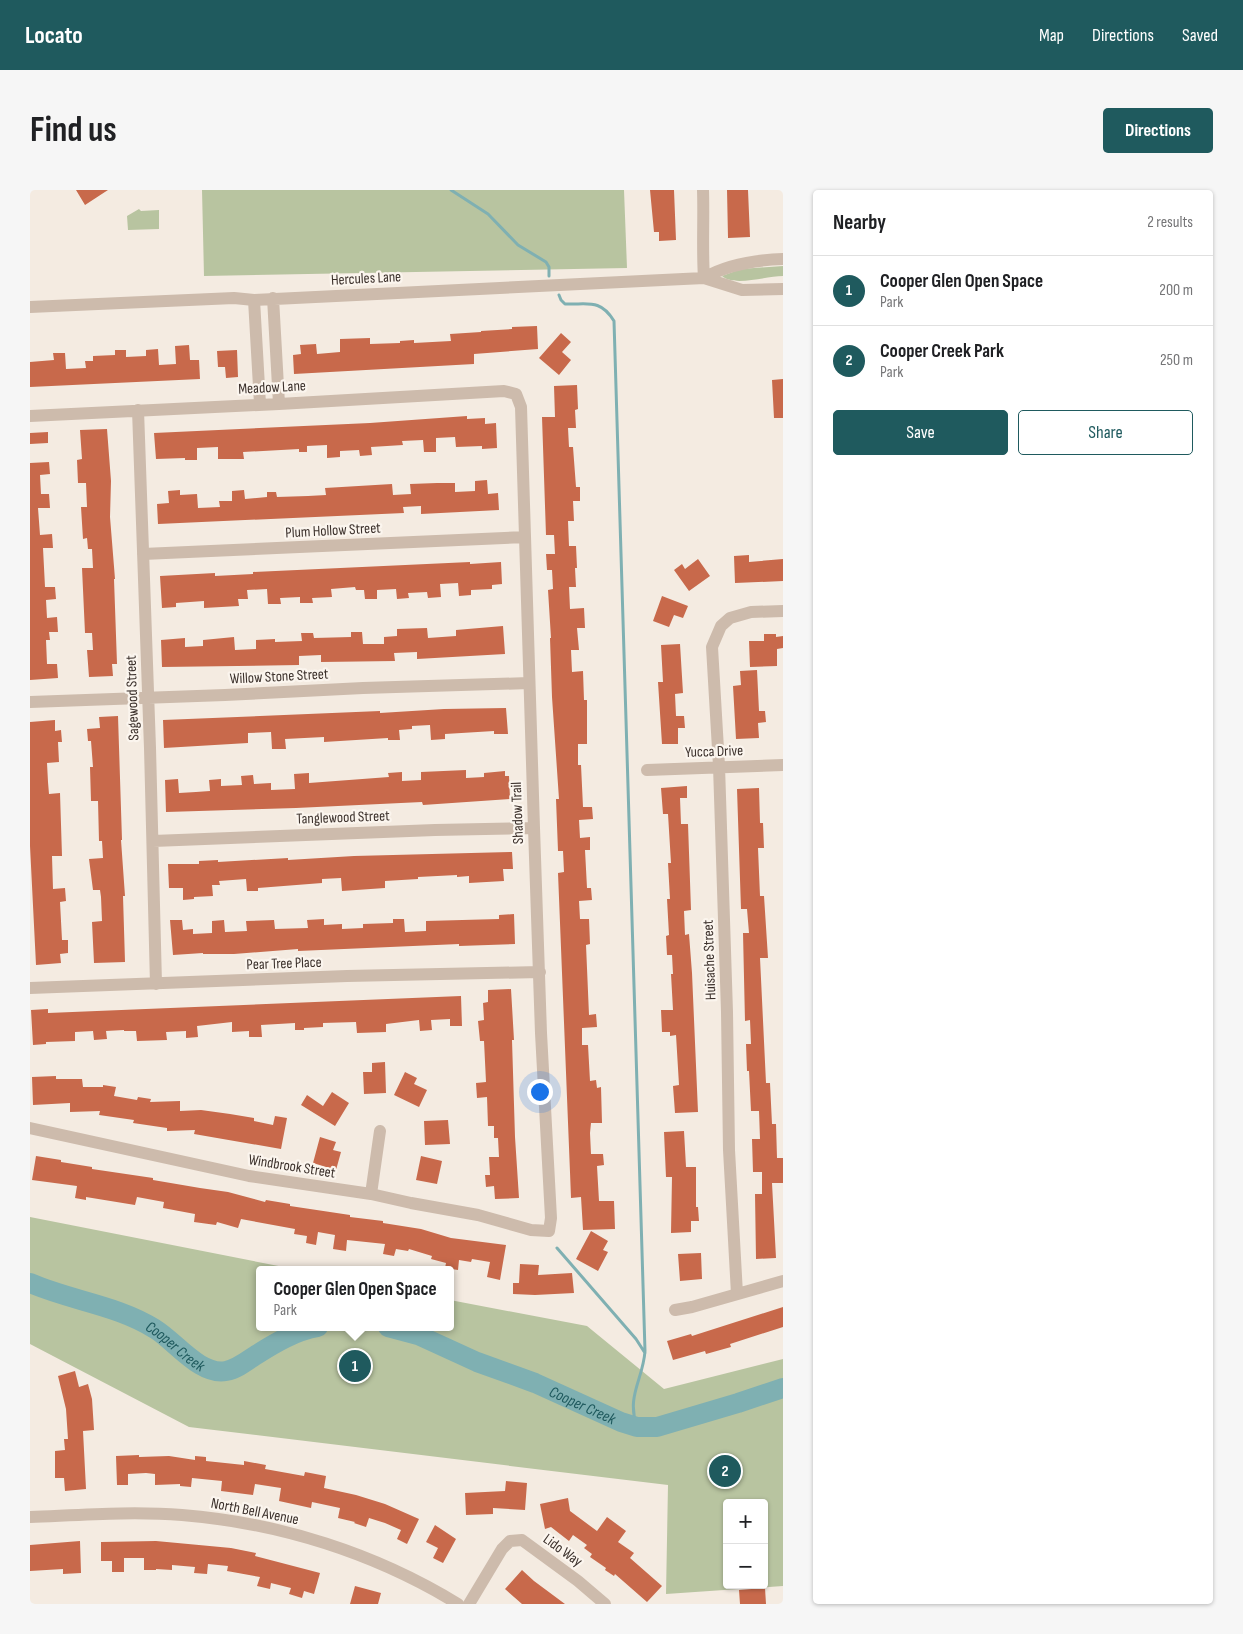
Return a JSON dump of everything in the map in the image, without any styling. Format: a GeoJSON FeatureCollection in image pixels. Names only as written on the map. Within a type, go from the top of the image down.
{"type":"FeatureCollection","features":[{"type":"Feature","properties":{"kind":"street"},"geometry":{"type":"LineString","coordinates":[[703,190],[704,278]]}},
{"type":"Feature","properties":{"kind":"street","name":"Hercules Lane"},"geometry":{"type":"LineString","coordinates":[[704,278],[722,270],[750,262],[783,259]]}},
{"type":"Feature","properties":{"kind":"street","name":"Hercules Lane"},"geometry":{"type":"LineString","coordinates":[[30,307],[234,298],[254,300],[704,278],[742,290],[783,289]]}},
{"type":"Feature","properties":{"kind":"street"},"geometry":{"type":"LineString","coordinates":[[273,298],[279,404]]}},
{"type":"Feature","properties":{"kind":"street"},"geometry":{"type":"LineString","coordinates":[[254,300],[260,404]]}},
{"type":"Feature","properties":{"kind":"street","name":"Meadow Lane"},"geometry":{"type":"LineString","coordinates":[[30,416],[504,391],[516,394]]}},
{"type":"Feature","properties":{"kind":"street","name":"Shadow Trail"},"geometry":{"type":"LineString","coordinates":[[516,394],[521,407],[534,828],[551,1218],[549,1231]]}},
{"type":"Feature","properties":{"kind":"street","name":"Sagewood Street"},"geometry":{"type":"LineString","coordinates":[[138,410],[149,697],[156,984]]}},
{"type":"Feature","properties":{"kind":"street","name":"Plum Hollow Street"},"geometry":{"type":"LineString","coordinates":[[143,554],[525,537]]}},
{"type":"Feature","properties":{"kind":"street","name":"Huisache Street"},"geometry":{"type":"LineString","coordinates":[[737,1294],[729,1150],[727,1012],[719,766],[712,647],[721,626],[730,618],[751,612],[783,611]]}},
{"type":"Feature","properties":{"kind":"street","name":"Willow Stone Street"},"geometry":{"type":"LineString","coordinates":[[30,702],[529,683]]}},
{"type":"Feature","properties":{"kind":"street","name":"Yucca Drive"},"geometry":{"type":"LineString","coordinates":[[647,770],[783,765]]}},
{"type":"Feature","properties":{"kind":"street","name":"Tanglewood Street"},"geometry":{"type":"LineString","coordinates":[[153,841],[534,828]]}},
{"type":"Feature","properties":{"kind":"street","name":"Pear Tree Place"},"geometry":{"type":"LineString","coordinates":[[30,988],[347,976],[540,972]]}},
{"type":"Feature","properties":{"kind":"street","name":"Windbrook Street"},"geometry":{"type":"LineString","coordinates":[[30,1128],[248,1176],[371,1194],[478,1215],[531,1230],[549,1231]]}},
{"type":"Feature","properties":{"kind":"street"},"geometry":{"type":"LineString","coordinates":[[371,1194],[380,1131]]}},
{"type":"Feature","properties":{"kind":"street"},"geometry":{"type":"LineString","coordinates":[[675,1310],[692,1307],[783,1281]]}},
{"type":"Feature","properties":{"kind":"street","name":"North Bell Avenue"},"geometry":{"type":"LineString","coordinates":[[30,1517],[149,1514],[181,1515],[245,1523],[301,1536],[354,1552],[431,1587],[458,1604]]}},
{"type":"Feature","properties":{"kind":"street","name":"Lido Way"},"geometry":{"type":"LineString","coordinates":[[469,1604],[502,1549],[510,1541],[522,1540],[578,1581],[605,1604]]}},
{"type":"Feature","properties":{"kind":"green space"},"geometry":{"type":"Polygon","coordinates":[[[202,190],[624,190],[627,268],[204,276],[202,190]]]}},
{"type":"Feature","properties":{"kind":"green space"},"geometry":{"type":"Polygon","coordinates":[[[139,209],[141,211],[159,210],[159,229],[128,230],[127,216],[139,209]]]}},
{"type":"Feature","properties":{"kind":"green space"},"geometry":{"type":"Polygon","coordinates":[[[783,266],[783,276],[734,281],[722,276],[741,269],[783,266]]]}},
{"type":"Feature","properties":{"kind":"green space"},"geometry":{"type":"Polygon","coordinates":[[[30,1217],[279,1266],[256,1266],[256,1331],[454,1331],[454,1301],[587,1326],[664,1389],[783,1359],[783,1586],[768,1587],[768,1499],[723,1499],[723,1589],[739,1589],[666,1594],[668,1485],[189,1427],[30,1344],[30,1217]]]}},
{"type":"Feature","properties":{"kind":"building"},"geometry":{"type":"Polygon","coordinates":[[[76,190],[108,190],[85,205],[76,190]]]}},
{"type":"Feature","properties":{"kind":"building"},"geometry":{"type":"Polygon","coordinates":[[[650,190],[674,190],[676,240],[659,241],[659,232],[654,232],[650,190]]]}},
{"type":"Feature","properties":{"kind":"building"},"geometry":{"type":"Polygon","coordinates":[[[727,190],[748,190],[750,237],[728,238],[727,190]]]}},
{"type":"Feature","properties":{"kind":"building"},"geometry":{"type":"Polygon","coordinates":[[[537,326],[538,349],[474,354],[474,364],[294,374],[293,355],[301,354],[300,345],[316,344],[317,354],[340,352],[340,339],[370,338],[370,344],[400,343],[400,341],[414,340],[414,343],[451,341],[450,334],[537,326]]]}},
{"type":"Feature","properties":{"kind":"building"},"geometry":{"type":"Polygon","coordinates":[[[561,333],[571,342],[562,352],[571,360],[559,375],[539,358],[561,333]]]}},
{"type":"Feature","properties":{"kind":"building"},"geometry":{"type":"Polygon","coordinates":[[[189,345],[190,360],[199,360],[200,379],[30,387],[30,362],[54,360],[53,353],[65,353],[66,369],[86,368],[85,361],[93,361],[93,356],[115,355],[115,350],[126,350],[126,357],[146,356],[146,350],[158,349],[159,365],[176,364],[175,346],[189,345]]]}},
{"type":"Feature","properties":{"kind":"building"},"geometry":{"type":"Polygon","coordinates":[[[237,350],[238,377],[226,378],[225,367],[218,367],[217,351],[237,350]]]}},
{"type":"Feature","properties":{"kind":"building"},"geometry":{"type":"Polygon","coordinates":[[[783,379],[783,418],[774,418],[772,380],[783,379]]]}},
{"type":"Feature","properties":{"kind":"building"},"geometry":{"type":"Polygon","coordinates":[[[577,385],[578,409],[575,410],[576,428],[568,428],[569,447],[573,447],[576,487],[580,487],[580,501],[573,501],[574,521],[568,521],[569,546],[576,546],[577,568],[575,568],[576,587],[569,587],[570,609],[584,608],[585,628],[577,628],[579,650],[571,650],[572,672],[583,671],[584,700],[587,700],[587,744],[578,744],[578,765],[581,765],[583,807],[592,807],[593,819],[579,820],[580,838],[590,837],[590,850],[585,850],[587,888],[591,888],[592,900],[579,901],[580,919],[589,919],[590,944],[586,945],[589,1015],[596,1014],[597,1027],[582,1028],[582,1045],[588,1045],[590,1081],[596,1080],[597,1088],[601,1087],[602,1123],[591,1123],[591,1154],[603,1154],[604,1165],[597,1166],[599,1201],[614,1201],[615,1229],[583,1230],[581,1197],[571,1198],[558,873],[564,872],[563,851],[558,851],[556,799],[559,799],[552,697],[548,590],[553,589],[552,570],[547,570],[546,554],[555,554],[554,535],[546,535],[542,417],[555,417],[554,386],[577,385]]]}},
{"type":"Feature","properties":{"kind":"building"},"geometry":{"type":"Polygon","coordinates":[[[467,416],[467,419],[485,418],[485,424],[496,423],[497,448],[482,449],[482,446],[456,447],[455,437],[436,438],[436,452],[424,452],[423,440],[402,441],[403,445],[371,447],[372,455],[360,456],[359,450],[340,451],[340,457],[327,458],[327,445],[307,446],[307,452],[299,452],[299,449],[243,452],[244,459],[218,459],[218,447],[197,448],[197,460],[185,460],[185,458],[156,459],[154,433],[370,423],[467,416]]]}},
{"type":"Feature","properties":{"kind":"building"},"geometry":{"type":"Polygon","coordinates":[[[107,429],[111,481],[110,517],[115,579],[117,664],[112,664],[113,676],[89,677],[87,650],[93,650],[92,633],[85,633],[82,568],[93,568],[92,549],[88,549],[87,538],[83,539],[81,507],[87,507],[86,483],[78,483],[77,460],[82,459],[80,430],[107,429]]]}},
{"type":"Feature","properties":{"kind":"building"},"geometry":{"type":"Polygon","coordinates":[[[48,432],[48,443],[30,444],[30,433],[48,432]]]}},
{"type":"Feature","properties":{"kind":"building"},"geometry":{"type":"Polygon","coordinates":[[[49,462],[50,474],[40,475],[41,494],[49,494],[50,508],[38,508],[40,535],[52,534],[53,548],[43,548],[45,587],[55,587],[56,599],[46,600],[47,618],[57,617],[58,632],[49,632],[50,640],[46,640],[47,664],[57,664],[58,678],[30,680],[30,463],[49,462]]]}},
{"type":"Feature","properties":{"kind":"building"},"geometry":{"type":"Polygon","coordinates":[[[487,480],[488,494],[498,493],[499,510],[421,514],[421,506],[403,507],[404,513],[158,524],[157,504],[169,503],[168,491],[180,490],[180,495],[197,494],[198,508],[220,507],[219,501],[232,501],[232,491],[244,490],[245,499],[267,497],[267,492],[276,492],[277,497],[326,495],[325,488],[392,484],[393,495],[411,494],[410,484],[455,483],[455,492],[475,491],[475,481],[487,480]]]}},
{"type":"Feature","properties":{"kind":"building"},"geometry":{"type":"Polygon","coordinates":[[[749,555],[749,562],[783,559],[783,581],[735,583],[734,556],[749,555]]]}},
{"type":"Feature","properties":{"kind":"building"},"geometry":{"type":"Polygon","coordinates":[[[698,559],[710,576],[689,591],[674,570],[682,564],[685,569],[698,559]]]}},
{"type":"Feature","properties":{"kind":"building"},"geometry":{"type":"Polygon","coordinates":[[[470,562],[470,564],[501,562],[502,584],[492,585],[492,589],[471,590],[471,595],[459,596],[458,583],[440,584],[441,597],[428,598],[427,592],[408,593],[409,598],[397,599],[396,589],[377,590],[377,599],[365,599],[364,590],[356,590],[355,587],[331,589],[332,597],[312,598],[313,603],[300,603],[300,597],[280,598],[281,604],[268,604],[267,589],[247,590],[248,599],[238,599],[239,606],[204,608],[204,601],[176,603],[176,607],[162,608],[160,576],[215,573],[215,576],[253,574],[253,572],[470,562]]]}},
{"type":"Feature","properties":{"kind":"building"},"geometry":{"type":"Polygon","coordinates":[[[662,596],[688,606],[683,618],[674,615],[669,627],[653,621],[662,596]]]}},
{"type":"Feature","properties":{"kind":"building"},"geometry":{"type":"Polygon","coordinates":[[[503,626],[505,654],[417,659],[417,652],[394,653],[395,661],[321,662],[321,655],[299,656],[299,665],[162,667],[161,640],[185,638],[185,647],[203,646],[203,640],[234,637],[235,650],[256,649],[256,640],[275,639],[275,642],[302,641],[301,633],[313,633],[314,638],[351,637],[351,632],[362,632],[363,644],[384,644],[384,637],[397,636],[397,629],[427,628],[428,638],[456,636],[456,630],[503,626]]]}},
{"type":"Feature","properties":{"kind":"building"},"geometry":{"type":"Polygon","coordinates":[[[764,634],[776,634],[776,637],[783,636],[783,648],[777,649],[777,666],[750,667],[749,641],[764,641],[764,634]]]}},
{"type":"Feature","properties":{"kind":"building"},"geometry":{"type":"Polygon","coordinates":[[[680,644],[683,693],[675,694],[676,716],[684,716],[685,728],[678,728],[678,744],[662,744],[658,682],[663,682],[661,645],[680,644]]]}},
{"type":"Feature","properties":{"kind":"building"},"geometry":{"type":"Polygon","coordinates":[[[757,670],[759,711],[765,711],[766,722],[758,723],[759,738],[736,739],[733,686],[741,685],[740,671],[757,670]]]}},
{"type":"Feature","properties":{"kind":"building"},"geometry":{"type":"Polygon","coordinates":[[[506,708],[508,734],[494,734],[494,731],[445,734],[445,739],[431,740],[430,725],[412,726],[412,729],[399,730],[400,740],[388,740],[388,738],[324,742],[324,737],[285,739],[286,749],[272,749],[271,732],[248,733],[248,743],[164,748],[163,720],[506,708]]]}},
{"type":"Feature","properties":{"kind":"building"},"geometry":{"type":"Polygon","coordinates":[[[118,716],[121,840],[125,896],[123,896],[125,962],[94,963],[92,922],[102,921],[101,897],[100,890],[93,890],[89,859],[103,858],[102,841],[99,841],[98,801],[91,801],[90,767],[93,767],[91,741],[88,741],[87,729],[100,728],[99,717],[118,716]]]}},
{"type":"Feature","properties":{"kind":"building"},"geometry":{"type":"Polygon","coordinates":[[[55,720],[55,731],[61,730],[62,742],[58,742],[59,762],[47,763],[49,794],[60,793],[62,856],[52,856],[53,889],[65,888],[66,901],[60,902],[62,940],[68,940],[68,953],[60,954],[61,963],[36,965],[30,846],[30,722],[55,720]]]}},
{"type":"Feature","properties":{"kind":"building"},"geometry":{"type":"Polygon","coordinates":[[[466,770],[466,778],[484,777],[484,773],[505,771],[505,776],[509,776],[510,799],[423,805],[422,802],[166,812],[165,780],[178,779],[179,793],[210,791],[209,780],[221,779],[221,786],[242,785],[241,776],[253,775],[254,784],[271,783],[271,790],[295,789],[294,774],[309,773],[309,783],[389,777],[388,773],[402,772],[402,781],[421,780],[421,772],[466,770]]]}},
{"type":"Feature","properties":{"kind":"building"},"geometry":{"type":"Polygon","coordinates":[[[687,786],[687,798],[680,798],[681,824],[688,824],[691,910],[684,911],[685,935],[689,934],[692,973],[698,1112],[675,1113],[673,1086],[679,1085],[676,1035],[670,1036],[670,1032],[662,1032],[661,1010],[673,1010],[671,974],[673,974],[672,955],[667,955],[666,936],[669,935],[667,899],[670,899],[668,863],[671,863],[668,814],[663,814],[661,788],[687,786]]]}},
{"type":"Feature","properties":{"kind":"building"},"geometry":{"type":"Polygon","coordinates":[[[759,788],[760,823],[763,823],[764,848],[758,848],[760,896],[764,896],[768,958],[760,958],[766,1083],[770,1083],[772,1124],[776,1124],[777,1158],[783,1158],[783,1183],[772,1183],[776,1258],[756,1259],[755,1194],[762,1194],[762,1172],[753,1172],[752,1139],[760,1139],[759,1111],[751,1111],[749,1071],[747,1071],[746,1044],[751,1044],[750,1020],[745,1021],[743,933],[749,933],[747,909],[741,909],[737,789],[759,788]]]}},
{"type":"Feature","properties":{"kind":"building"},"geometry":{"type":"Polygon","coordinates":[[[512,852],[513,869],[503,869],[504,881],[469,883],[469,876],[457,877],[457,875],[418,877],[418,879],[385,881],[385,888],[342,891],[341,878],[322,879],[322,883],[258,888],[258,891],[247,891],[246,879],[219,881],[220,885],[212,885],[213,896],[194,897],[194,899],[183,900],[183,888],[169,888],[168,864],[199,864],[199,861],[218,860],[218,862],[288,858],[288,860],[354,856],[512,852]]]}},
{"type":"Feature","properties":{"kind":"building"},"geometry":{"type":"Polygon","coordinates":[[[514,914],[515,944],[459,946],[459,944],[298,951],[298,949],[234,954],[203,953],[173,955],[170,920],[182,920],[183,930],[193,929],[193,934],[212,933],[212,921],[224,920],[225,932],[247,931],[246,921],[274,920],[275,929],[308,928],[307,920],[324,919],[324,925],[342,924],[342,929],[363,928],[363,924],[393,923],[393,919],[404,919],[405,932],[426,931],[426,921],[499,919],[499,915],[514,914]]]}},
{"type":"Feature","properties":{"kind":"building"},"geometry":{"type":"Polygon","coordinates":[[[511,989],[514,1040],[512,1040],[515,1137],[519,1198],[495,1199],[494,1186],[486,1187],[485,1175],[490,1175],[489,1157],[499,1157],[498,1138],[494,1138],[494,1126],[488,1126],[487,1097],[477,1098],[476,1083],[486,1082],[484,1041],[480,1041],[478,1021],[484,1020],[483,1003],[488,1002],[488,990],[511,989]]]}},
{"type":"Feature","properties":{"kind":"building"},"geometry":{"type":"Polygon","coordinates":[[[461,996],[462,1026],[450,1026],[450,1019],[431,1020],[432,1030],[420,1031],[419,1020],[386,1024],[386,1032],[357,1033],[356,1022],[323,1023],[323,1027],[304,1028],[304,1030],[295,1030],[295,1023],[261,1025],[262,1037],[249,1037],[249,1031],[232,1032],[232,1022],[197,1026],[198,1037],[186,1038],[186,1031],[166,1032],[167,1040],[137,1041],[136,1031],[124,1030],[106,1031],[107,1039],[94,1040],[93,1031],[75,1032],[75,1041],[46,1042],[46,1044],[33,1045],[31,1010],[48,1009],[48,1013],[461,996]]]}},
{"type":"Feature","properties":{"kind":"building"},"geometry":{"type":"Polygon","coordinates":[[[385,1062],[386,1093],[364,1094],[363,1072],[372,1072],[372,1063],[385,1062]]]}},
{"type":"Feature","properties":{"kind":"building"},"geometry":{"type":"Polygon","coordinates":[[[405,1072],[417,1078],[414,1084],[427,1090],[419,1107],[394,1095],[405,1072]]]}},
{"type":"Feature","properties":{"kind":"building"},"geometry":{"type":"Polygon","coordinates":[[[56,1076],[56,1079],[82,1079],[83,1087],[103,1087],[103,1085],[116,1087],[114,1096],[137,1100],[138,1097],[151,1099],[150,1102],[180,1101],[180,1111],[201,1110],[230,1114],[254,1118],[254,1121],[273,1125],[275,1116],[287,1118],[281,1149],[194,1134],[195,1130],[167,1131],[167,1128],[133,1123],[134,1120],[99,1115],[100,1111],[70,1112],[70,1103],[33,1105],[32,1077],[56,1076]]]}},
{"type":"Feature","properties":{"kind":"building"},"geometry":{"type":"Polygon","coordinates":[[[332,1092],[349,1103],[335,1126],[301,1105],[307,1095],[323,1106],[332,1092]]]}},
{"type":"Feature","properties":{"kind":"building"},"geometry":{"type":"Polygon","coordinates":[[[448,1120],[450,1144],[425,1145],[424,1121],[448,1120]]]}},
{"type":"Feature","properties":{"kind":"building"},"geometry":{"type":"Polygon","coordinates":[[[684,1131],[686,1167],[696,1167],[696,1207],[698,1207],[699,1221],[691,1221],[691,1232],[671,1233],[672,1177],[666,1177],[664,1132],[684,1131]]]}},
{"type":"Feature","properties":{"kind":"building"},"geometry":{"type":"Polygon","coordinates":[[[320,1137],[336,1142],[333,1150],[341,1152],[336,1170],[313,1163],[320,1137]]]}},
{"type":"Feature","properties":{"kind":"building"},"geometry":{"type":"Polygon","coordinates":[[[36,1156],[92,1167],[92,1169],[228,1192],[265,1202],[266,1200],[290,1204],[290,1206],[350,1215],[350,1217],[383,1221],[383,1223],[421,1229],[451,1238],[506,1245],[500,1280],[487,1277],[490,1262],[472,1259],[471,1262],[459,1260],[458,1270],[454,1269],[454,1266],[445,1266],[446,1263],[431,1259],[432,1256],[409,1249],[408,1251],[396,1249],[394,1256],[383,1254],[385,1244],[347,1240],[346,1251],[333,1249],[335,1235],[318,1232],[316,1245],[306,1243],[307,1236],[294,1234],[295,1229],[241,1219],[238,1228],[217,1222],[216,1225],[194,1222],[195,1214],[163,1208],[164,1202],[137,1197],[135,1205],[86,1197],[86,1200],[75,1198],[77,1186],[32,1180],[36,1156]]]}},
{"type":"Feature","properties":{"kind":"building"},"geometry":{"type":"Polygon","coordinates":[[[421,1156],[442,1161],[437,1184],[416,1180],[421,1156]]]}},
{"type":"Feature","properties":{"kind":"building"},"geometry":{"type":"Polygon","coordinates":[[[591,1231],[608,1241],[603,1250],[608,1252],[598,1271],[576,1259],[591,1231]]]}},
{"type":"Feature","properties":{"kind":"building"},"geometry":{"type":"Polygon","coordinates":[[[701,1253],[702,1279],[680,1281],[678,1254],[701,1253]]]}},
{"type":"Feature","properties":{"kind":"building"},"geometry":{"type":"Polygon","coordinates":[[[520,1264],[539,1265],[538,1275],[572,1273],[574,1293],[513,1294],[513,1283],[519,1283],[520,1264]]]}},
{"type":"Feature","properties":{"kind":"building"},"geometry":{"type":"Polygon","coordinates":[[[783,1307],[783,1327],[730,1344],[731,1347],[706,1354],[705,1351],[673,1360],[667,1341],[691,1334],[692,1336],[783,1307]]]}},
{"type":"Feature","properties":{"kind":"building"},"geometry":{"type":"Polygon","coordinates":[[[75,1371],[79,1387],[88,1384],[92,1399],[94,1430],[83,1431],[86,1489],[65,1491],[64,1478],[55,1478],[55,1451],[65,1450],[64,1439],[68,1439],[66,1409],[58,1376],[75,1371]]]}},
{"type":"Feature","properties":{"kind":"building"},"geometry":{"type":"Polygon","coordinates":[[[139,1455],[139,1457],[169,1456],[195,1460],[195,1456],[206,1457],[206,1461],[244,1465],[244,1461],[266,1465],[265,1469],[304,1476],[305,1472],[326,1476],[324,1488],[385,1504],[419,1519],[407,1544],[397,1539],[401,1530],[385,1523],[369,1518],[366,1527],[338,1518],[340,1508],[312,1502],[311,1508],[279,1501],[281,1488],[255,1484],[253,1495],[221,1491],[222,1481],[192,1478],[191,1487],[180,1486],[180,1484],[155,1485],[155,1474],[146,1473],[128,1474],[128,1485],[117,1485],[116,1456],[139,1455]]]}},
{"type":"Feature","properties":{"kind":"building"},"geometry":{"type":"Polygon","coordinates":[[[506,1481],[527,1483],[525,1510],[493,1508],[493,1514],[466,1515],[465,1493],[505,1491],[506,1481]]]}},
{"type":"Feature","properties":{"kind":"building"},"geometry":{"type":"Polygon","coordinates":[[[568,1498],[570,1511],[597,1531],[607,1517],[626,1531],[618,1542],[634,1553],[630,1558],[662,1586],[647,1602],[615,1574],[614,1576],[605,1570],[606,1568],[590,1557],[592,1554],[584,1548],[587,1545],[573,1535],[569,1541],[551,1527],[545,1529],[540,1504],[568,1498]]]}},
{"type":"Feature","properties":{"kind":"building"},"geometry":{"type":"Polygon","coordinates":[[[435,1525],[456,1539],[443,1563],[433,1558],[438,1548],[426,1542],[435,1525]]]}},
{"type":"Feature","properties":{"kind":"building"},"geometry":{"type":"Polygon","coordinates":[[[80,1541],[81,1573],[63,1574],[63,1569],[30,1571],[30,1545],[80,1541]]]}},
{"type":"Feature","properties":{"kind":"building"},"geometry":{"type":"Polygon","coordinates":[[[156,1541],[231,1548],[256,1553],[255,1556],[320,1573],[314,1594],[304,1591],[302,1598],[289,1594],[291,1588],[271,1583],[270,1589],[257,1586],[260,1577],[227,1571],[228,1566],[208,1564],[207,1574],[194,1573],[195,1567],[172,1565],[172,1570],[144,1570],[144,1558],[124,1558],[124,1572],[112,1572],[112,1561],[101,1561],[101,1542],[156,1541]]]}},
{"type":"Feature","properties":{"kind":"building"},"geometry":{"type":"Polygon","coordinates":[[[522,1570],[565,1604],[522,1604],[505,1589],[522,1570]]]}},
{"type":"Feature","properties":{"kind":"building"},"geometry":{"type":"Polygon","coordinates":[[[355,1586],[381,1593],[378,1604],[350,1604],[355,1586]]]}},
{"type":"Feature","properties":{"kind":"building"},"geometry":{"type":"Polygon","coordinates":[[[765,1589],[766,1604],[740,1604],[739,1590],[765,1589]]]}},
{"type":"Feature","properties":{"kind":"waterway"},"geometry":{"type":"LineString","coordinates":[[451,190],[488,214],[518,245],[546,262],[549,267],[549,276]]}},
{"type":"Feature","properties":{"kind":"waterway"},"geometry":{"type":"LineString","coordinates":[[559,295],[565,304],[592,304],[598,306],[604,309],[614,321],[645,1351],[633,1406],[637,1427]]}},
{"type":"Feature","properties":{"kind":"waterway"},"geometry":{"type":"LineString","coordinates":[[557,1248],[636,1339],[645,1353]]}},
{"type":"Feature","properties":{"kind":"waterway","name":"Cooper Creek"},"geometry":{"type":"LineString","coordinates":[[30,1283],[125,1314],[140,1321],[163,1334],[197,1363],[216,1371],[226,1371],[234,1368],[270,1346],[301,1331]]}},
{"type":"Feature","properties":{"kind":"waterway","name":"Cooper Creek"},"geometry":{"type":"LineString","coordinates":[[403,1331],[418,1335],[477,1362],[535,1383],[621,1422],[637,1427],[657,1427],[783,1388]]}},
{"type":"Feature","properties":{"kind":"place","name":"Cooper Glen Open Space"},"geometry":{"type":"Point","coordinates":[355,1366]}},
{"type":"Feature","properties":{"kind":"place","name":"Cooper Creek Park"},"geometry":{"type":"Point","coordinates":[725,1471]}}]}
